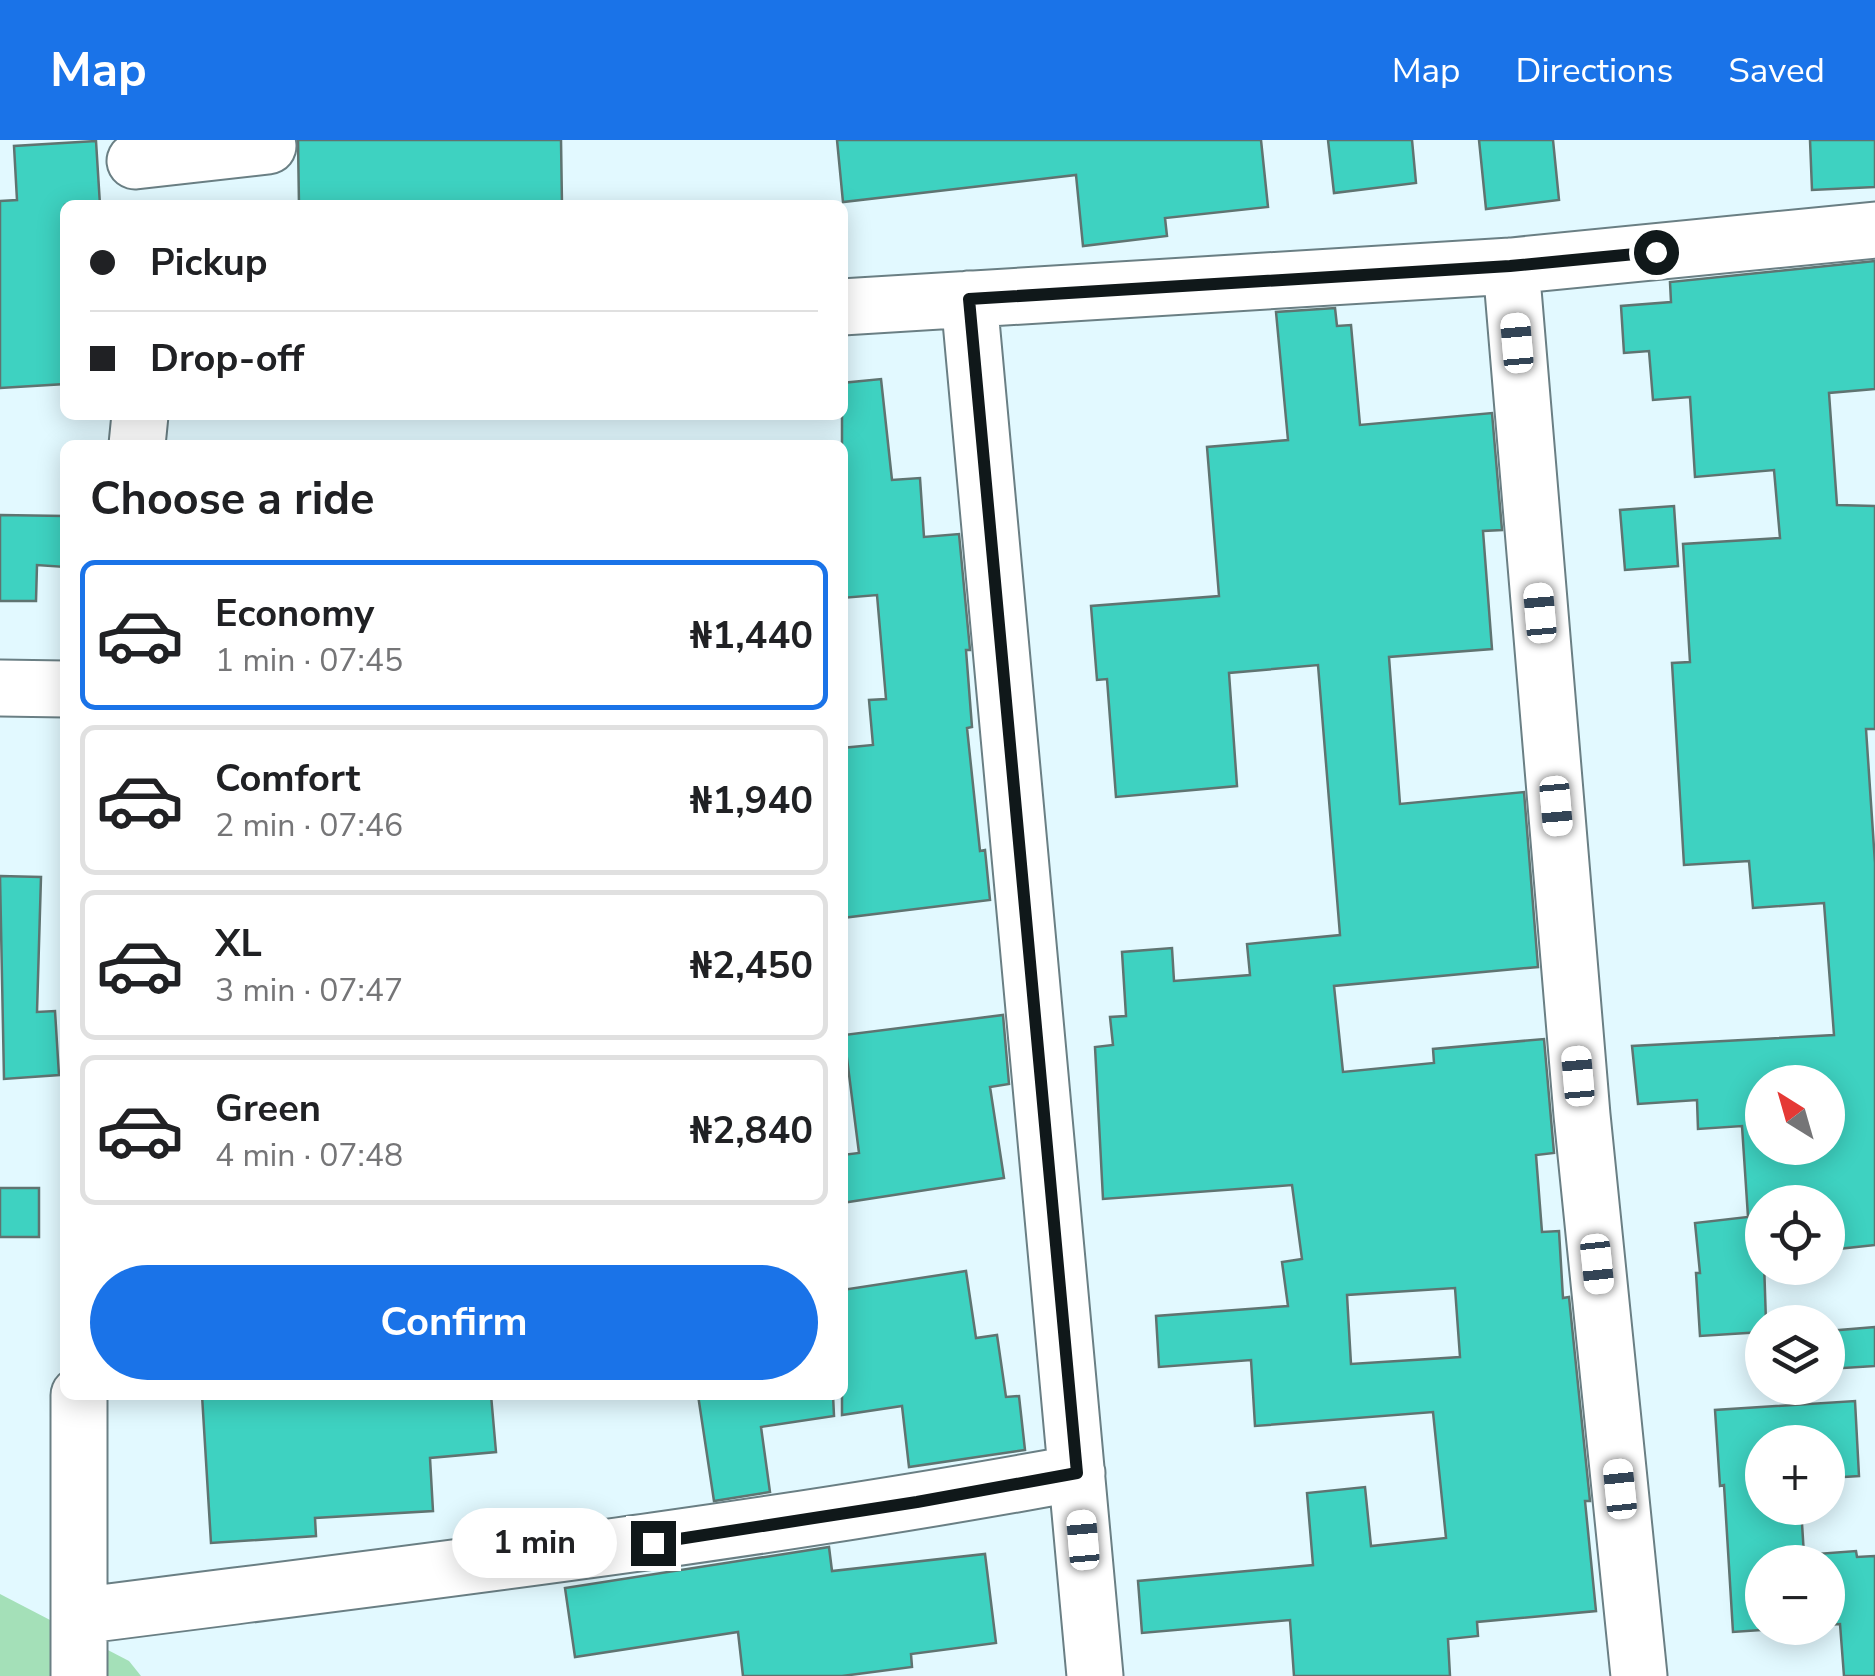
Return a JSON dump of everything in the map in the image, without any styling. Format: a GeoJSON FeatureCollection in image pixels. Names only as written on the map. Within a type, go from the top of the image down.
{"type":"FeatureCollection","features":[{"type":"Feature","properties":{"kind":"street"},"geometry":{"type":"LineString","coordinates":[[135,169],[268,146]]}},
{"type":"Feature","properties":{"kind":"street"},"geometry":{"type":"LineString","coordinates":[[848,307],[1510,266],[1875,230]]}},
{"type":"Feature","properties":{"kind":"street"},"geometry":{"type":"LineString","coordinates":[[1510,266],[1582,1114],[1640,1676]]}},
{"type":"Feature","properties":{"kind":"street"},"geometry":{"type":"LineString","coordinates":[[969,299],[1094,1676]]}},
{"type":"Feature","properties":{"kind":"street"},"geometry":{"type":"LineString","coordinates":[[0,688],[60,689]]}},
{"type":"Feature","properties":{"kind":"street"},"geometry":{"type":"LineString","coordinates":[[79,1400],[79,1676]]}},
{"type":"Feature","properties":{"kind":"street"},"geometry":{"type":"LineString","coordinates":[[79,1616],[691,1538],[1077,1473]]}},
{"type":"Feature","properties":{"kind":"green space"},"geometry":{"type":"Polygon","coordinates":[[[0,1594],[129,1661],[141,1676],[0,1676],[0,1594]]]}},
{"type":"Feature","properties":{"kind":"building"},"geometry":{"type":"Polygon","coordinates":[[[298,140],[561,140],[562,200],[299,200],[298,140]]]}},
{"type":"Feature","properties":{"kind":"building"},"geometry":{"type":"Polygon","coordinates":[[[837,140],[1261,140],[1268,207],[1165,218],[1167,236],[1083,246],[1076,175],[843,200],[837,140]]]}},
{"type":"Feature","properties":{"kind":"building"},"geometry":{"type":"Polygon","coordinates":[[[1328,140],[1412,140],[1416,183],[1334,193],[1328,140]]]}},
{"type":"Feature","properties":{"kind":"building"},"geometry":{"type":"Polygon","coordinates":[[[1479,140],[1553,140],[1559,200],[1486,209],[1479,140]]]}},
{"type":"Feature","properties":{"kind":"building"},"geometry":{"type":"Polygon","coordinates":[[[1810,140],[1875,140],[1875,187],[1812,190],[1810,140]]]}},
{"type":"Feature","properties":{"kind":"building"},"geometry":{"type":"Polygon","coordinates":[[[96,141],[100,200],[60,200],[60,384],[0,388],[0,201],[17,200],[14,146],[96,141]]]}},
{"type":"Feature","properties":{"kind":"building"},"geometry":{"type":"Polygon","coordinates":[[[1875,261],[1875,389],[1829,393],[1837,505],[1875,506],[1875,729],[1866,729],[1875,863],[1875,1245],[1845,1248],[1845,1185],[1746,1185],[1742,1126],[1698,1129],[1697,1100],[1638,1104],[1632,1046],[1834,1035],[1824,903],[1753,908],[1749,861],[1684,865],[1672,663],[1690,662],[1683,544],[1780,538],[1774,470],[1695,477],[1690,397],[1653,400],[1649,351],[1624,353],[1621,306],[1671,302],[1670,282],[1875,261]]]}},
{"type":"Feature","properties":{"kind":"building"},"geometry":{"type":"Polygon","coordinates":[[[1335,308],[1337,326],[1351,325],[1360,425],[1492,413],[1502,530],[1483,531],[1492,649],[1389,657],[1400,804],[1524,792],[1538,967],[1334,986],[1343,1072],[1434,1063],[1433,1049],[1544,1039],[1554,1153],[1536,1155],[1542,1232],[1559,1231],[1563,1298],[1569,1297],[1590,1501],[1585,1501],[1596,1611],[1477,1622],[1478,1636],[1448,1639],[1450,1676],[1294,1676],[1290,1620],[1142,1633],[1138,1581],[1313,1565],[1307,1493],[1365,1487],[1371,1546],[1446,1538],[1433,1412],[1255,1426],[1251,1360],[1159,1367],[1156,1316],[1288,1306],[1282,1262],[1302,1259],[1292,1185],[1103,1199],[1095,1047],[1113,1045],[1110,1017],[1126,1016],[1122,952],[1172,948],[1174,981],[1250,975],[1247,944],[1340,935],[1318,665],[1229,673],[1237,786],[1116,797],[1107,679],[1097,680],[1091,606],[1219,596],[1207,447],[1288,440],[1276,312],[1335,308]],[[1455,1288],[1347,1295],[1351,1364],[1460,1357],[1455,1288]]]}},
{"type":"Feature","properties":{"kind":"building"},"geometry":{"type":"Polygon","coordinates":[[[881,379],[892,480],[920,478],[924,537],[959,534],[970,650],[966,650],[972,727],[967,728],[980,851],[985,850],[990,900],[848,917],[848,747],[873,745],[869,700],[886,699],[877,595],[848,597],[848,440],[842,440],[842,420],[848,420],[848,382],[881,379]]]}},
{"type":"Feature","properties":{"kind":"building"},"geometry":{"type":"Polygon","coordinates":[[[1674,506],[1678,566],[1625,570],[1620,510],[1674,506]]]}},
{"type":"Feature","properties":{"kind":"building"},"geometry":{"type":"Polygon","coordinates":[[[0,515],[60,516],[60,567],[37,565],[36,601],[0,601],[0,515]]]}},
{"type":"Feature","properties":{"kind":"building"},"geometry":{"type":"Polygon","coordinates":[[[0,876],[41,877],[37,1012],[55,1011],[59,1075],[4,1079],[0,876]]]}},
{"type":"Feature","properties":{"kind":"building"},"geometry":{"type":"Polygon","coordinates":[[[1003,1015],[1009,1084],[990,1087],[1004,1178],[848,1202],[848,1154],[859,1153],[848,1034],[1003,1015]]]}},
{"type":"Feature","properties":{"kind":"building"},"geometry":{"type":"Polygon","coordinates":[[[0,1188],[39,1188],[39,1237],[0,1237],[0,1188]]]}},
{"type":"Feature","properties":{"kind":"building"},"geometry":{"type":"Polygon","coordinates":[[[1745,1217],[1745,1285],[1765,1285],[1765,1305],[1745,1305],[1745,1333],[1700,1336],[1695,1223],[1745,1217]]]}},
{"type":"Feature","properties":{"kind":"building"},"geometry":{"type":"Polygon","coordinates":[[[966,1271],[976,1338],[997,1335],[1006,1397],[1019,1396],[1025,1450],[909,1467],[902,1406],[842,1415],[842,1400],[848,1400],[848,1289],[966,1271]]]}},
{"type":"Feature","properties":{"kind":"building"},"geometry":{"type":"Polygon","coordinates":[[[1875,1327],[1875,1366],[1845,1368],[1845,1330],[1875,1327]]]}},
{"type":"Feature","properties":{"kind":"building"},"geometry":{"type":"Polygon","coordinates":[[[202,1400],[491,1400],[496,1452],[430,1458],[433,1511],[315,1518],[316,1536],[211,1543],[202,1400]]]}},
{"type":"Feature","properties":{"kind":"building"},"geometry":{"type":"Polygon","coordinates":[[[699,1400],[833,1400],[834,1416],[761,1427],[770,1492],[714,1501],[699,1400]]]}},
{"type":"Feature","properties":{"kind":"building"},"geometry":{"type":"Polygon","coordinates":[[[1855,1401],[1859,1476],[1845,1477],[1845,1425],[1745,1425],[1745,1525],[1802,1525],[1803,1545],[1745,1545],[1745,1631],[1733,1632],[1715,1410],[1845,1405],[1845,1402],[1855,1401]]]}},
{"type":"Feature","properties":{"kind":"building"},"geometry":{"type":"Polygon","coordinates":[[[829,1547],[832,1571],[985,1554],[996,1643],[911,1654],[912,1667],[842,1676],[743,1676],[738,1632],[575,1657],[565,1588],[829,1547]]]}},
{"type":"Feature","properties":{"kind":"building"},"geometry":{"type":"Polygon","coordinates":[[[1856,1551],[1857,1557],[1875,1556],[1875,1676],[1844,1676],[1845,1552],[1856,1551]]]}},
{"type":"Feature","properties":{"kind":"route"},"geometry":{"type":"LineString","coordinates":[[653,1543],[1077,1473],[969,299],[1510,266],[1656,252]]}}]}
